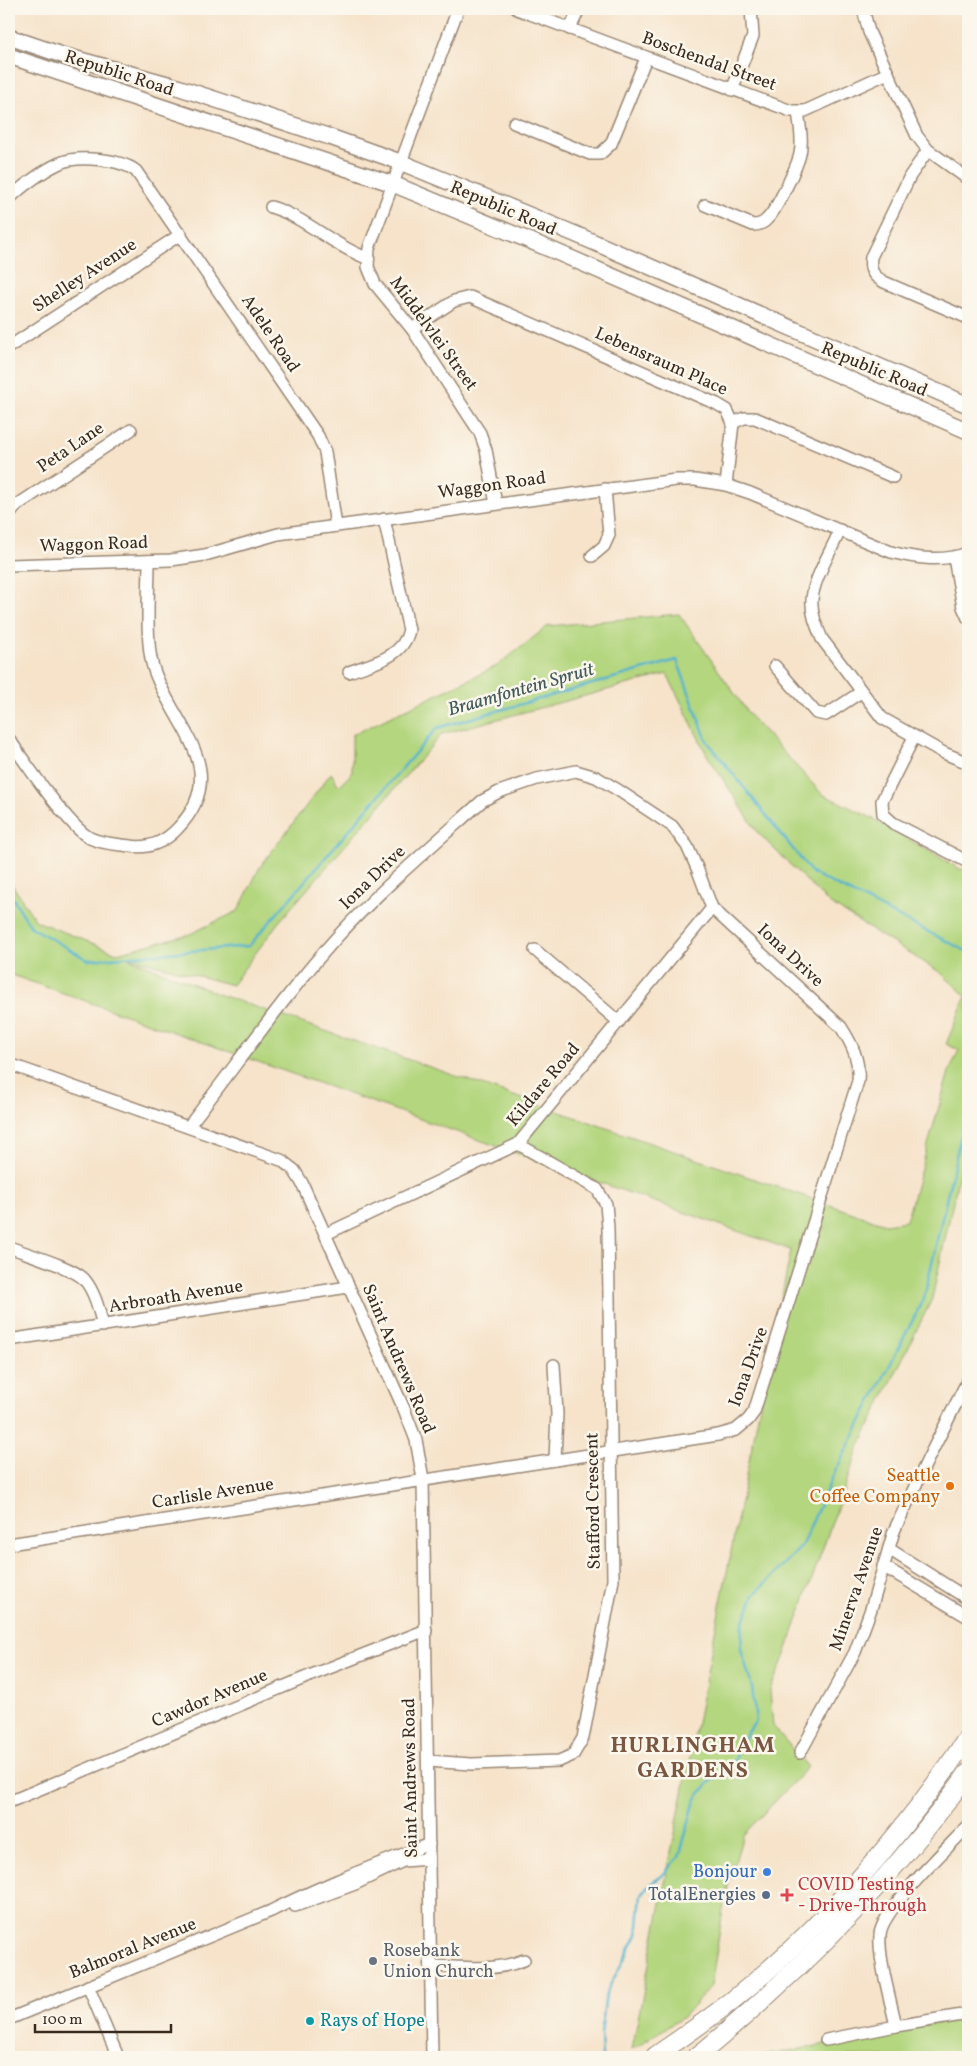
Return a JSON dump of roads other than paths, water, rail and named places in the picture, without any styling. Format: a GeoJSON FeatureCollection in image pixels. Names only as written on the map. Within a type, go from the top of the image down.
{"type":"FeatureCollection","features":[{"type":"Feature","properties":{"kind":"main road","name":"Republic Road"},"geometry":{"type":"LineString","coordinates":[[9,37],[62,55],[207,97],[400,162],[593,242],[968,404]]}},
{"type":"Feature","properties":{"kind":"main road","name":"Republic Road"},"geometry":{"type":"LineString","coordinates":[[9,56],[393,184],[552,250],[968,431]]}},
{"type":"Feature","properties":{"kind":"main road"},"geometry":{"type":"LineString","coordinates":[[654,2057],[734,1999],[798,1942],[828,1912],[855,1884],[909,1820],[941,1778],[968,1737]]}},
{"type":"Feature","properties":{"kind":"main road"},"geometry":{"type":"LineString","coordinates":[[696,2057],[792,1973],[858,1908],[896,1865],[968,1773]]}},
{"type":"Feature","properties":{"kind":"street"},"geometry":{"type":"LineString","coordinates":[[271,207],[283,211],[328,239],[367,258],[400,162],[458,9]]}},
{"type":"Feature","properties":{"kind":"street","name":"Boschendal Street"},"geometry":{"type":"LineString","coordinates":[[517,9],[732,90],[798,112]]}},
{"type":"Feature","properties":{"kind":"street"},"geometry":{"type":"LineString","coordinates":[[570,29],[580,9]]}},
{"type":"Feature","properties":{"kind":"street"},"geometry":{"type":"LineString","coordinates":[[732,90],[753,36],[751,9]]}},
{"type":"Feature","properties":{"kind":"street"},"geometry":{"type":"LineString","coordinates":[[863,9],[869,32],[917,136],[928,150],[968,179]]}},
{"type":"Feature","properties":{"kind":"street"},"geometry":{"type":"LineString","coordinates":[[514,123],[590,154],[600,154],[611,144],[646,58]]}},
{"type":"Feature","properties":{"kind":"street"},"geometry":{"type":"LineString","coordinates":[[705,205],[753,225],[760,224],[768,219],[800,156],[802,144],[798,112],[821,105],[888,73]]}},
{"type":"Feature","properties":{"kind":"street"},"geometry":{"type":"LineString","coordinates":[[928,150],[910,176],[871,257],[870,265],[872,273],[884,282],[968,318]]}},
{"type":"Feature","properties":{"kind":"street","name":"Adele Road"},"geometry":{"type":"LineString","coordinates":[[9,199],[53,168],[68,161],[95,160],[131,167],[140,176],[181,234],[318,436],[325,452],[336,526]]}},
{"type":"Feature","properties":{"kind":"street","name":"Shelley Avenue"},"geometry":{"type":"LineString","coordinates":[[9,347],[181,234]]}},
{"type":"Feature","properties":{"kind":"street","name":"Middelvlei Street"},"geometry":{"type":"LineString","coordinates":[[367,258],[368,268],[375,284],[412,329],[484,441],[496,504]]}},
{"type":"Feature","properties":{"kind":"street","name":"Lebensraum Place"},"geometry":{"type":"LineString","coordinates":[[412,329],[454,302],[470,297],[717,404],[730,414],[734,423],[744,418],[755,418],[893,477]]}},
{"type":"Feature","properties":{"kind":"street"},"geometry":{"type":"LineString","coordinates":[[726,485],[734,423]]}},
{"type":"Feature","properties":{"kind":"street","name":"Peta Lane"},"geometry":{"type":"LineString","coordinates":[[9,515],[18,505],[131,430]]}},
{"type":"Feature","properties":{"kind":"street","name":"Waggon Road"},"geometry":{"type":"LineString","coordinates":[[9,565],[171,560],[205,555],[278,534],[682,479],[726,485],[785,507],[891,552],[912,558],[930,560],[954,558],[968,553]]}},
{"type":"Feature","properties":{"kind":"street"},"geometry":{"type":"LineString","coordinates":[[592,556],[604,546],[608,535],[605,488]]}},
{"type":"Feature","properties":{"kind":"street"},"geometry":{"type":"LineString","coordinates":[[349,672],[400,650],[406,641],[409,630],[384,519]]}},
{"type":"Feature","properties":{"kind":"street"},"geometry":{"type":"LineString","coordinates":[[840,530],[818,580],[812,600],[816,624],[822,639],[877,713],[887,723],[968,764]]}},
{"type":"Feature","properties":{"kind":"street"},"geometry":{"type":"LineString","coordinates":[[954,558],[963,607],[968,618]]}},
{"type":"Feature","properties":{"kind":"street"},"geometry":{"type":"LineString","coordinates":[[9,739],[78,830],[90,838],[138,847],[150,846],[166,839],[182,824],[196,799],[200,783],[200,765],[195,750],[153,667],[150,634],[149,561]]}},
{"type":"Feature","properties":{"kind":"street"},"geometry":{"type":"LineString","coordinates":[[775,666],[816,713],[821,715],[826,715],[861,692]]}},
{"type":"Feature","properties":{"kind":"street"},"geometry":{"type":"LineString","coordinates":[[914,737],[882,801],[883,814],[892,823],[968,862]]}},
{"type":"Feature","properties":{"kind":"street","name":"Iona Drive"},"geometry":{"type":"LineString","coordinates":[[188,1127],[280,1007],[337,937],[417,859],[491,795],[537,779],[576,771],[596,777],[653,813],[676,831],[687,846],[698,868],[712,908],[841,1027],[854,1049],[859,1071],[858,1081],[789,1305],[752,1415],[736,1430],[718,1435],[423,1479]]}},
{"type":"Feature","properties":{"kind":"street","name":"Kildare Road"},"geometry":{"type":"LineString","coordinates":[[326,1234],[518,1144],[712,908]]}},
{"type":"Feature","properties":{"kind":"street"},"geometry":{"type":"LineString","coordinates":[[535,950],[619,1022]]}},
{"type":"Feature","properties":{"kind":"street","name":"Saint Andrews Road"},"geometry":{"type":"LineString","coordinates":[[9,1064],[188,1127],[288,1165],[302,1182],[416,1440],[423,1479],[432,2057]]}},
{"type":"Feature","properties":{"kind":"street","name":"Stafford Crescent"},"geometry":{"type":"LineString","coordinates":[[428,1761],[471,1764],[550,1762],[573,1755],[584,1738],[613,1580],[606,1204],[601,1194],[592,1185],[518,1144]]}},
{"type":"Feature","properties":{"kind":"street"},"geometry":{"type":"LineString","coordinates":[[9,1247],[80,1276],[89,1286],[95,1297],[104,1326]]}},
{"type":"Feature","properties":{"kind":"street","name":"Arbroath Avenue"},"geometry":{"type":"LineString","coordinates":[[9,1340],[348,1287]]}},
{"type":"Feature","properties":{"kind":"street"},"geometry":{"type":"LineString","coordinates":[[554,1365],[557,1414],[555,1460]]}},
{"type":"Feature","properties":{"kind":"street","name":"Minerva Avenue"},"geometry":{"type":"LineString","coordinates":[[800,1753],[833,1696],[855,1652],[871,1609],[894,1531],[968,1380]]}},
{"type":"Feature","properties":{"kind":"street","name":"Carlisle Avenue"},"geometry":{"type":"LineString","coordinates":[[9,1544],[423,1479]]}},
{"type":"Feature","properties":{"kind":"street"},"geometry":{"type":"LineString","coordinates":[[889,1549],[968,1599]]}},
{"type":"Feature","properties":{"kind":"street"},"geometry":{"type":"LineString","coordinates":[[883,1566],[968,1617]]}},
{"type":"Feature","properties":{"kind":"street","name":"Cawdor Avenue"},"geometry":{"type":"LineString","coordinates":[[9,1802],[322,1670],[426,1630]]}},
{"type":"Feature","properties":{"kind":"street"},"geometry":{"type":"LineString","coordinates":[[896,2026],[883,1963],[879,1936],[881,1928],[890,1913],[915,1883],[968,1826]]}},
{"type":"Feature","properties":{"kind":"street","name":"Balmoral Avenue"},"geometry":{"type":"LineString","coordinates":[[9,2019],[271,1912],[312,1901],[349,1881],[429,1844]]}},
{"type":"Feature","properties":{"kind":"street","name":"Balmoral Avenue"},"geometry":{"type":"LineString","coordinates":[[349,1881],[403,1861],[429,1859]]}},
{"type":"Feature","properties":{"kind":"street"},"geometry":{"type":"LineString","coordinates":[[432,1966],[491,1968],[507,1966],[524,1960]]}},
{"type":"Feature","properties":{"kind":"street"},"geometry":{"type":"LineString","coordinates":[[88,1986],[118,2057]]}},
{"type":"Feature","properties":{"kind":"street"},"geometry":{"type":"LineString","coordinates":[[826,2040],[968,2014]]}},
{"type":"Feature","properties":{"kind":"waterway","name":"Braamfontein Spruit"},"geometry":{"type":"LineString","coordinates":[[9,892],[31,927],[88,960],[249,946],[437,728],[677,660],[707,741],[812,873],[968,952]]}},
{"type":"Feature","properties":{"kind":"waterway"},"geometry":{"type":"LineString","coordinates":[[602,2057],[601,2034],[606,1993],[637,1935],[641,1895],[679,1857],[695,1800],[707,1785],[734,1761],[746,1735],[756,1721],[752,1687],[741,1649],[742,1626],[754,1595],[801,1547],[832,1478],[924,1298],[968,1104]]}},
{"type":"Feature","properties":{"kind":"place","name":"Seattle Coffee Company"},"geometry":{"type":"Point","coordinates":[950,1486]}},
{"type":"Feature","properties":{"kind":"place","name":"Bonjour"},"geometry":{"type":"Point","coordinates":[767,1872]}},
{"type":"Feature","properties":{"kind":"place","name":"TotalEnergies"},"geometry":{"type":"Point","coordinates":[766,1895]}},
{"type":"Feature","properties":{"kind":"place","name":"COVID Testing - Drive-Through"},"geometry":{"type":"Point","coordinates":[787,1895]}},
{"type":"Feature","properties":{"kind":"place","name":"Rosebank Union Church"},"geometry":{"type":"Point","coordinates":[373,1961]}},
{"type":"Feature","properties":{"kind":"place","name":"Rays of Hope"},"geometry":{"type":"Point","coordinates":[310,2021]}},
{"type":"Feature","properties":{"kind":"district","name":"HURLINGHAM GARDENS"},"geometry":{"type":"Point","coordinates":[693,1758]}}]}
